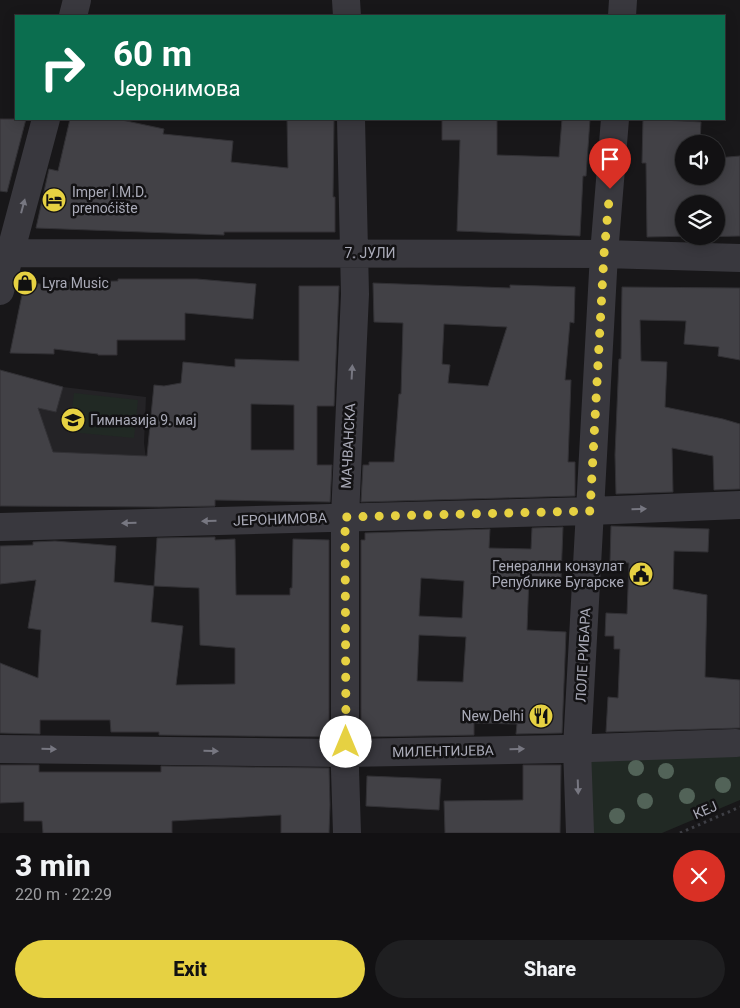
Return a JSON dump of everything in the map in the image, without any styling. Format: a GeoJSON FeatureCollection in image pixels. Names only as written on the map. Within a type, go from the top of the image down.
{"type":"FeatureCollection","features":[{"type":"Feature","properties":{"kind":"street"},"geometry":{"type":"LineString","coordinates":[[73,15],[77,0]]}},
{"type":"Feature","properties":{"kind":"street"},"geometry":{"type":"LineString","coordinates":[[346,0],[347,15]]}},
{"type":"Feature","properties":{"kind":"street"},"geometry":{"type":"LineString","coordinates":[[622,15],[624,0]]}},
{"type":"Feature","properties":{"kind":"street"},"geometry":{"type":"LineString","coordinates":[[0,291],[5,253],[46,120]]}},
{"type":"Feature","properties":{"kind":"street","name":"МАЧВАНСКА"},"geometry":{"type":"LineString","coordinates":[[347,833],[345,517],[355,294],[351,120]]}},
{"type":"Feature","properties":{"kind":"street","name":"ЛОЛЕ РИБАРА"},"geometry":{"type":"LineString","coordinates":[[580,833],[577,748],[604,254],[615,120]]}},
{"type":"Feature","properties":{"kind":"street","name":"7. ЈУЛИ"},"geometry":{"type":"LineString","coordinates":[[5,253],[604,254],[740,258]]}},
{"type":"Feature","properties":{"kind":"street","name":"ЈЕРОНИМОВА"},"geometry":{"type":"LineString","coordinates":[[0,527],[590,511],[740,505]]}},
{"type":"Feature","properties":{"kind":"street","name":"МИЛЕНТИЈЕВА"},"geometry":{"type":"LineString","coordinates":[[0,749],[346,753],[577,748],[736,742]]}},
{"type":"Feature","properties":{"kind":"path","name":"КЕЈ"},"geometry":{"type":"LineString","coordinates":[[680,833],[740,807]]}},
{"type":"Feature","properties":{"kind":"shaded area","name":"Гимназија 9. мај"},"geometry":{"type":"Polygon","coordinates":[[[0,371],[63,387],[146,397],[144,443],[147,467],[216,474],[215,507],[0,505],[0,371]]]}},
{"type":"Feature","properties":{"kind":"shaded area"},"geometry":{"type":"Polygon","coordinates":[[[74,393],[138,400],[134,438],[69,432],[74,393]]]}},
{"type":"Feature","properties":{"kind":"shaded area"},"geometry":{"type":"Polygon","coordinates":[[[740,745],[740,800],[662,833],[590,833],[590,751],[740,745]]]}},
{"type":"Feature","properties":{"kind":"building"},"geometry":{"type":"Polygon","coordinates":[[[0,119],[26,120],[7,192],[0,191],[0,119]]]}},
{"type":"Feature","properties":{"kind":"building"},"geometry":{"type":"Polygon","coordinates":[[[70,120],[122,120],[164,129],[163,134],[233,141],[231,162],[288,168],[287,120],[334,120],[333,197],[335,197],[335,232],[224,232],[224,235],[36,228],[49,169],[58,171],[70,120]]]}},
{"type":"Feature","properties":{"kind":"building"},"geometry":{"type":"Polygon","coordinates":[[[442,120],[497,120],[497,155],[559,157],[562,120],[590,120],[586,176],[583,176],[580,236],[457,231],[460,140],[442,140],[442,120]]]}},
{"type":"Feature","properties":{"kind":"building"},"geometry":{"type":"Polygon","coordinates":[[[643,120],[701,122],[700,135],[675,135],[675,185],[725,185],[725,157],[740,156],[740,236],[725,236],[725,195],[675,195],[675,236],[647,237],[646,163],[642,163],[643,120]]]}},
{"type":"Feature","properties":{"kind":"building"},"geometry":{"type":"Polygon","coordinates":[[[118,279],[197,279],[256,284],[253,319],[185,313],[185,340],[117,340],[117,355],[98,355],[54,349],[54,354],[10,353],[23,290],[33,283],[62,287],[63,282],[118,281],[118,279]]]}},
{"type":"Feature","properties":{"kind":"building"},"geometry":{"type":"Polygon","coordinates":[[[373,283],[510,288],[510,285],[575,287],[574,323],[570,322],[565,380],[571,380],[568,462],[575,462],[575,496],[361,502],[363,465],[369,465],[369,462],[394,462],[399,394],[401,394],[403,323],[374,322],[373,283]],[[444,324],[442,364],[450,365],[448,383],[488,386],[507,327],[444,324]]]}},
{"type":"Feature","properties":{"kind":"building"},"geometry":{"type":"Polygon","coordinates":[[[299,286],[339,286],[334,406],[317,406],[317,465],[332,465],[330,502],[215,500],[215,506],[0,506],[0,370],[63,387],[56,412],[38,408],[53,452],[147,456],[154,385],[164,386],[181,383],[183,362],[235,367],[235,359],[299,361],[299,286]],[[251,404],[251,450],[294,450],[294,405],[251,404]]]}},
{"type":"Feature","properties":{"kind":"building"},"geometry":{"type":"Polygon","coordinates":[[[622,287],[740,288],[740,360],[718,356],[719,347],[684,344],[686,321],[640,320],[641,361],[667,362],[665,407],[740,424],[740,489],[714,490],[713,456],[672,448],[673,492],[616,494],[615,455],[619,359],[621,359],[622,287]]]}},
{"type":"Feature","properties":{"kind":"building"},"geometry":{"type":"Polygon","coordinates":[[[611,526],[709,529],[708,552],[674,551],[673,589],[707,595],[705,677],[740,680],[740,728],[606,732],[608,697],[618,698],[620,649],[614,649],[614,636],[605,636],[606,613],[627,614],[629,563],[610,562],[611,526]]]}},
{"type":"Feature","properties":{"kind":"building"},"geometry":{"type":"Polygon","coordinates":[[[563,527],[561,578],[529,576],[527,630],[566,632],[562,733],[516,734],[517,724],[474,723],[474,735],[361,737],[361,540],[365,540],[365,533],[490,529],[489,548],[531,549],[532,528],[563,527]],[[421,578],[419,616],[462,618],[464,581],[421,578]],[[419,635],[417,681],[463,682],[466,637],[419,635]]]}},
{"type":"Feature","properties":{"kind":"building"},"geometry":{"type":"Polygon","coordinates":[[[215,537],[215,540],[235,539],[236,595],[290,595],[290,588],[292,588],[293,539],[329,540],[329,737],[159,735],[159,732],[111,732],[110,720],[40,720],[40,734],[0,733],[0,663],[38,678],[41,630],[28,628],[36,580],[0,584],[0,546],[33,545],[33,542],[55,541],[116,546],[114,582],[154,586],[157,538],[215,537]],[[154,586],[151,622],[183,626],[176,685],[235,684],[235,648],[200,645],[199,588],[154,586]]]}},
{"type":"Feature","properties":{"kind":"building"},"geometry":{"type":"Polygon","coordinates":[[[0,765],[39,765],[39,772],[161,772],[161,766],[329,768],[329,833],[281,833],[281,815],[172,821],[172,833],[43,833],[42,821],[24,821],[24,802],[0,803],[0,765]]]}},
{"type":"Feature","properties":{"kind":"building"},"geometry":{"type":"Polygon","coordinates":[[[523,765],[561,765],[560,833],[445,833],[444,801],[523,800],[523,765]]]}},
{"type":"Feature","properties":{"kind":"building"},"geometry":{"type":"Polygon","coordinates":[[[367,776],[441,779],[439,810],[366,806],[367,776]]]}},
{"type":"Feature","properties":{"kind":"place","name":"Imper I.M.D. prenoćište"},"geometry":{"type":"Point","coordinates":[54,200]}},
{"type":"Feature","properties":{"kind":"place","name":"Lyra Music"},"geometry":{"type":"Point","coordinates":[25,283]}},
{"type":"Feature","properties":{"kind":"place","name":"Гимназија 9. мај"},"geometry":{"type":"Point","coordinates":[73,420]}},
{"type":"Feature","properties":{"kind":"place","name":"Генерални конзулат Републике Бугарске"},"geometry":{"type":"Point","coordinates":[641,574]}},
{"type":"Feature","properties":{"kind":"place","name":"New Delhi"},"geometry":{"type":"Point","coordinates":[541,716]}},
{"type":"Feature","properties":{"kind":"route"},"geometry":{"type":"LineString","coordinates":[[346,742],[345,517],[590,511],[604,254],[610,189]]}}]}
